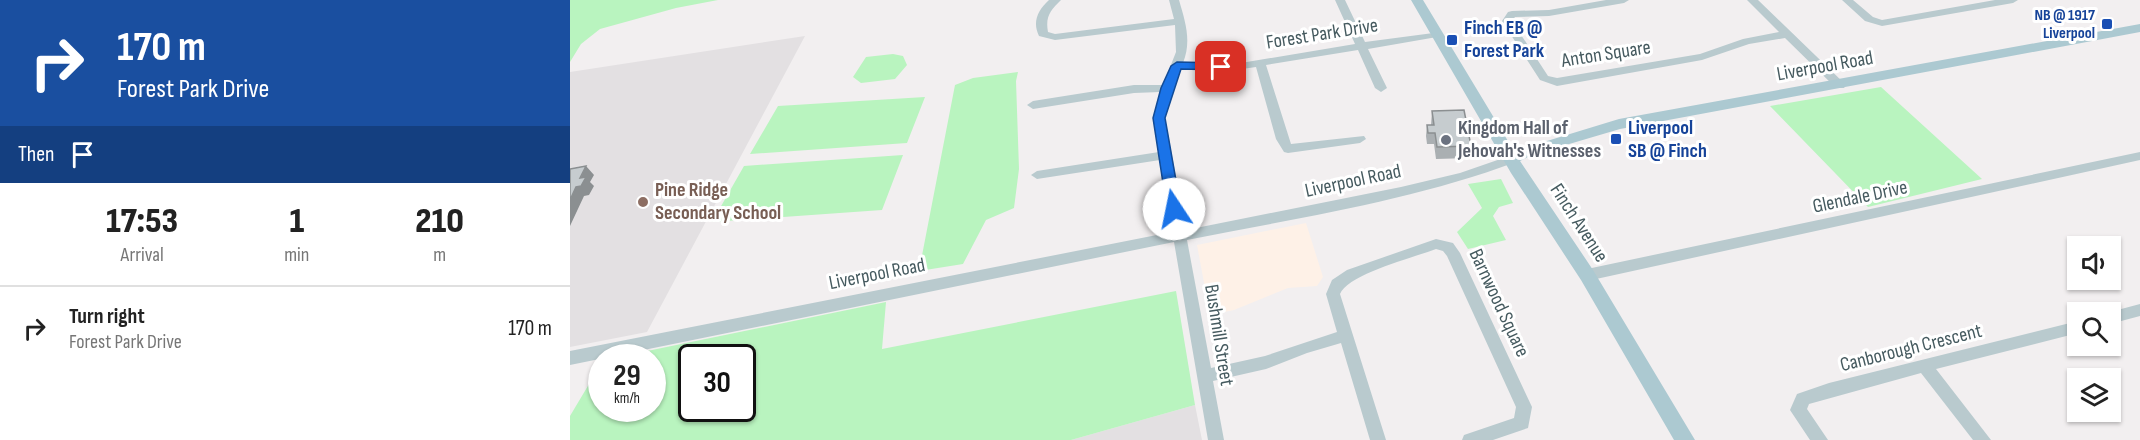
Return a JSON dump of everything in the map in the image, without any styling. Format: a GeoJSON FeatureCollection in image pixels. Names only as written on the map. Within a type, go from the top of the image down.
{"type":"FeatureCollection","features":[{"type":"Feature","properties":{"kind":"main road","name":"Finch Avenue"},"geometry":{"type":"LineString","coordinates":[[1418,0],[1512,159],[1587,275],[1685,440]]}},
{"type":"Feature","properties":{"kind":"main road","name":"Liverpool Road"},"geometry":{"type":"LineString","coordinates":[[1512,159],[1527,151],[1619,124],[2140,28]]}},
{"type":"Feature","properties":{"kind":"street"},"geometry":{"type":"LineString","coordinates":[[1056,0],[1042,15],[1040,25],[1043,34],[1055,37],[1179,21]]}},
{"type":"Feature","properties":{"kind":"street","name":"Bushmill Street"},"geometry":{"type":"LineString","coordinates":[[1174,0],[1183,41],[1182,52],[1167,88],[1159,118],[1216,440]]}},
{"type":"Feature","properties":{"kind":"street"},"geometry":{"type":"LineString","coordinates":[[1340,0],[1381,88]]}},
{"type":"Feature","properties":{"kind":"street","name":"Anton Square"},"geometry":{"type":"LineString","coordinates":[[1624,0],[1549,12],[1512,14],[1507,21],[1544,78],[1557,82],[1702,57],[1747,41],[1789,34]]}},
{"type":"Feature","properties":{"kind":"street"},"geometry":{"type":"LineString","coordinates":[[1752,0],[1840,85]]}},
{"type":"Feature","properties":{"kind":"street"},"geometry":{"type":"LineString","coordinates":[[1847,0],[1869,18],[1882,23],[2013,0]]}},
{"type":"Feature","properties":{"kind":"street","name":"Forest Park Drive"},"geometry":{"type":"LineString","coordinates":[[1177,66],[1235,67],[1437,34]]}},
{"type":"Feature","properties":{"kind":"street"},"geometry":{"type":"LineString","coordinates":[[1260,63],[1282,139],[1288,149],[1360,139]]}},
{"type":"Feature","properties":{"kind":"street"},"geometry":{"type":"LineString","coordinates":[[1033,105],[1134,89],[1167,88]]}},
{"type":"Feature","properties":{"kind":"street"},"geometry":{"type":"LineString","coordinates":[[1037,175],[1164,155]]}},
{"type":"Feature","properties":{"kind":"street","name":"Glendale Drive"},"geometry":{"type":"LineString","coordinates":[[1587,275],[2140,156]]}},
{"type":"Feature","properties":{"kind":"street","name":"Liverpool Road"},"geometry":{"type":"LineString","coordinates":[[570,358],[1401,192],[1463,177],[1512,159]]}},
{"type":"Feature","properties":{"kind":"street","name":"Barnwood Square"},"geometry":{"type":"LineString","coordinates":[[1378,440],[1344,336],[1333,294],[1337,284],[1352,274],[1436,244],[1451,249],[1524,407],[1522,423],[1470,440]]}},
{"type":"Feature","properties":{"kind":"street"},"geometry":{"type":"LineString","coordinates":[[2121,315],[2140,310]]}},
{"type":"Feature","properties":{"kind":"street","name":"Canborough Crescent"},"geometry":{"type":"LineString","coordinates":[[1820,440],[1798,410],[1803,399],[1829,390],[2067,330]]}},
{"type":"Feature","properties":{"kind":"street"},"geometry":{"type":"LineString","coordinates":[[1205,376],[1266,362],[1305,346],[1344,336]]}},
{"type":"Feature","properties":{"kind":"street"},"geometry":{"type":"LineString","coordinates":[[1925,367],[1983,440]]}},
{"type":"Feature","properties":{"kind":"shaded area","name":"Pine Ridge Secondary School"},"geometry":{"type":"Polygon","coordinates":[[[805,36],[647,332],[570,347],[570,72],[805,36]]]}},
{"type":"Feature","properties":{"kind":"shaded area"},"geometry":{"type":"Polygon","coordinates":[[[1306,223],[1323,277],[1317,286],[1288,288],[1234,310],[1210,315],[1197,245],[1306,223]]]}},
{"type":"Feature","properties":{"kind":"shaded area"},"geometry":{"type":"Polygon","coordinates":[[[1195,405],[1202,440],[1071,440],[1195,405]]]}},
{"type":"Feature","properties":{"kind":"green space"},"geometry":{"type":"Polygon","coordinates":[[[570,0],[718,0],[676,8],[600,29],[581,44],[570,62],[570,0]]]}},
{"type":"Feature","properties":{"kind":"green space"},"geometry":{"type":"Polygon","coordinates":[[[893,54],[903,56],[907,65],[895,79],[861,83],[853,77],[866,57],[893,54]]]}},
{"type":"Feature","properties":{"kind":"green space"},"geometry":{"type":"Polygon","coordinates":[[[1018,72],[1016,81],[1019,169],[1014,208],[986,220],[963,264],[919,271],[955,85],[973,78],[1018,72]]]}},
{"type":"Feature","properties":{"kind":"green space"},"geometry":{"type":"Polygon","coordinates":[[[1881,87],[1982,179],[1868,207],[1770,106],[1881,87]]]}},
{"type":"Feature","properties":{"kind":"green space"},"geometry":{"type":"Polygon","coordinates":[[[925,97],[907,143],[750,154],[778,106],[925,97]]]}},
{"type":"Feature","properties":{"kind":"green space"},"geometry":{"type":"Polygon","coordinates":[[[903,155],[882,210],[712,222],[744,166],[903,155]]]}},
{"type":"Feature","properties":{"kind":"green space"},"geometry":{"type":"Polygon","coordinates":[[[1501,179],[1513,203],[1499,207],[1493,216],[1506,240],[1468,249],[1457,232],[1482,208],[1468,184],[1501,179]]]}},
{"type":"Feature","properties":{"kind":"green space"},"geometry":{"type":"Polygon","coordinates":[[[1176,291],[1195,405],[1071,440],[570,440],[570,416],[588,386],[588,422],[666,422],[666,347],[678,345],[678,422],[756,422],[756,344],[681,344],[886,302],[882,349],[1176,291]]]}},
{"type":"Feature","properties":{"kind":"building"},"geometry":{"type":"Polygon","coordinates":[[[1464,110],[1471,146],[1437,147],[1435,133],[1428,133],[1427,125],[1434,125],[1432,111],[1464,110]]]}},
{"type":"Feature","properties":{"kind":"building"},"geometry":{"type":"Polygon","coordinates":[[[586,166],[580,178],[586,177],[581,186],[576,187],[570,200],[570,169],[586,166]]]}},
{"type":"Feature","properties":{"kind":"place","name":"NB @ 1917 Liverpool"},"geometry":{"type":"Point","coordinates":[2107,24]}},
{"type":"Feature","properties":{"kind":"place","name":"Finch EB @ Forest Park"},"geometry":{"type":"Point","coordinates":[1452,40]}},
{"type":"Feature","properties":{"kind":"place","name":"Liverpool SB @ Finch"},"geometry":{"type":"Point","coordinates":[1616,139]}},
{"type":"Feature","properties":{"kind":"place","name":"Kingdom Hall of Jehovah's Witnesses"},"geometry":{"type":"Point","coordinates":[1446,140]}},
{"type":"Feature","properties":{"kind":"place","name":"Pine Ridge Secondary School"},"geometry":{"type":"Point","coordinates":[643,202]}},
{"type":"Feature","properties":{"kind":"route"},"geometry":{"type":"LineString","coordinates":[[1174,209],[1159,118],[1167,88],[1177,66],[1221,67]]}}]}
